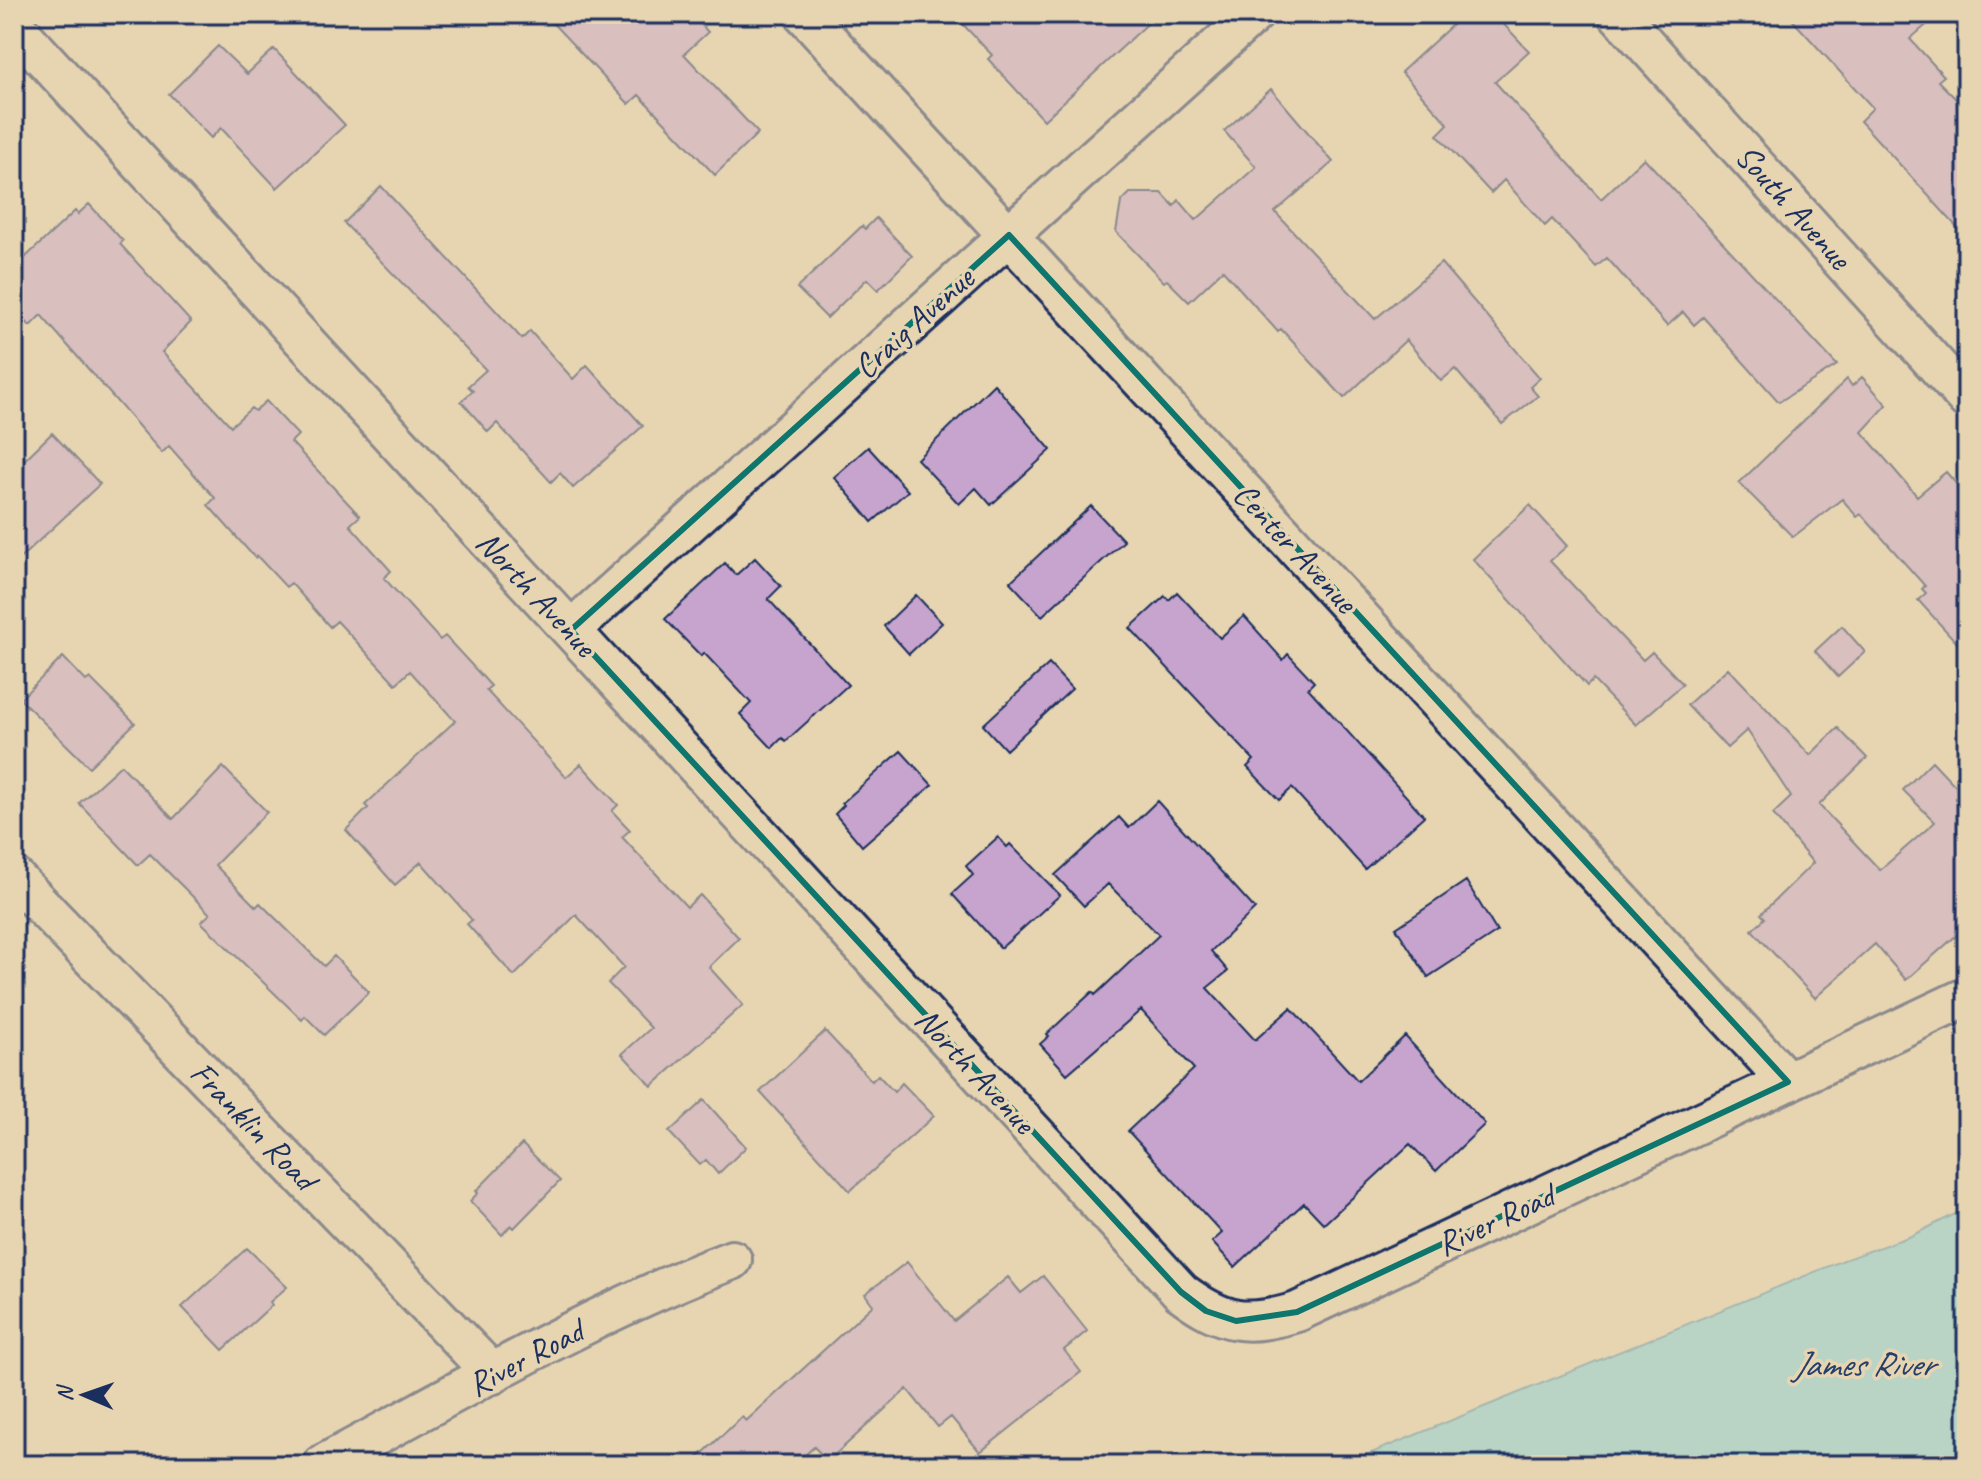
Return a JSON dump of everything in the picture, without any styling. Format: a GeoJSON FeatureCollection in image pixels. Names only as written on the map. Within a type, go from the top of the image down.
{"type":"FeatureCollection","features":[{"type":"Feature","properties":{"kind":"street","name":"Center Avenue"},"geometry":{"type":"LineString","coordinates":[[804,14],[1788,1082]]}},
{"type":"Feature","properties":{"kind":"street","name":"Craig Avenue"},"geometry":{"type":"LineString","coordinates":[[571,630],[1254,14]]}},
{"type":"Feature","properties":{"kind":"street","name":"South Avenue"},"geometry":{"type":"LineString","coordinates":[[1618,14],[1967,399]]}},
{"type":"Feature","properties":{"kind":"street","name":"North Avenue"},"geometry":{"type":"LineString","coordinates":[[14,26],[1061,1161]]}},
{"type":"Feature","properties":{"kind":"street","name":"Franklin Road"},"geometry":{"type":"LineString","coordinates":[[14,877],[493,1374]]}},
{"type":"Feature","properties":{"kind":"street","name":"River Road"},"geometry":{"type":"LineString","coordinates":[[1061,1161],[1181,1292],[1206,1311],[1236,1321],[1267,1321],[1297,1312],[1967,997]]}},
{"type":"Feature","properties":{"kind":"street","name":"River Road"},"geometry":{"type":"LineString","coordinates":[[322,1465],[666,1285],[732,1260]]}},
{"type":"Feature","properties":{"kind":"highlighted area"},"geometry":{"type":"Polygon","coordinates":[[[1009,235],[1788,1082],[1297,1312],[1236,1321],[1206,1311],[1181,1292],[571,630],[1009,235]]]}},
{"type":"Feature","properties":{"kind":"water","name":"James River"},"geometry":{"type":"Polygon","coordinates":[[[1967,1208],[1967,1465],[1350,1465],[1364,1456],[1844,1260],[1911,1236],[1967,1208]]]}},
{"type":"Feature","properties":{"kind":"building"},"geometry":{"type":"Polygon","coordinates":[[[544,14],[692,14],[708,32],[684,54],[758,133],[715,175],[639,95],[629,104],[544,14]]]}},
{"type":"Feature","properties":{"kind":"building"},"geometry":{"type":"Polygon","coordinates":[[[953,14],[1158,14],[1044,120],[988,59],[992,55],[953,14]]]}},
{"type":"Feature","properties":{"kind":"building"},"geometry":{"type":"Polygon","coordinates":[[[1464,14],[1494,14],[1529,51],[1495,82],[1601,199],[1644,158],[1837,365],[1779,402],[1703,317],[1694,325],[1683,312],[1667,326],[1607,258],[1596,267],[1552,219],[1545,226],[1504,180],[1491,193],[1437,135],[1448,124],[1401,72],[1464,14]]]}},
{"type":"Feature","properties":{"kind":"building"},"geometry":{"type":"Polygon","coordinates":[[[1787,14],[1939,14],[1910,39],[1944,76],[1938,81],[1967,110],[1967,238],[1860,121],[1873,108],[1787,14]]]}},
{"type":"Feature","properties":{"kind":"building"},"geometry":{"type":"Polygon","coordinates":[[[218,46],[247,74],[274,49],[345,125],[277,188],[221,128],[211,138],[169,94],[218,46]]]}},
{"type":"Feature","properties":{"kind":"building"},"geometry":{"type":"Polygon","coordinates":[[[1271,89],[1333,162],[1275,212],[1375,319],[1441,263],[1540,378],[1530,387],[1538,396],[1502,424],[1455,369],[1441,381],[1406,340],[1344,398],[1281,329],[1278,332],[1223,270],[1189,302],[1167,280],[1164,282],[1116,232],[1121,202],[1130,193],[1162,193],[1174,206],[1179,200],[1196,220],[1256,167],[1224,131],[1271,89]]]}},
{"type":"Feature","properties":{"kind":"building"},"geometry":{"type":"Polygon","coordinates":[[[381,186],[522,339],[530,331],[573,379],[587,365],[643,426],[573,488],[560,473],[551,482],[497,423],[488,432],[461,401],[473,391],[468,386],[486,370],[344,223],[381,186]]]}},
{"type":"Feature","properties":{"kind":"building"},"geometry":{"type":"Polygon","coordinates":[[[89,204],[123,241],[120,244],[191,322],[162,352],[231,426],[251,408],[255,411],[266,401],[298,435],[291,442],[360,516],[350,525],[391,571],[384,578],[440,640],[445,636],[491,686],[486,690],[566,777],[581,764],[618,805],[612,811],[630,830],[622,837],[687,907],[700,895],[739,938],[709,967],[743,1005],[652,1086],[622,1054],[651,1028],[608,983],[624,967],[576,915],[514,976],[467,924],[472,920],[421,862],[395,885],[346,830],[368,808],[365,805],[455,721],[410,671],[396,684],[337,621],[330,627],[291,583],[286,587],[257,556],[255,558],[208,505],[215,498],[169,446],[162,453],[41,315],[30,326],[14,308],[14,268],[75,211],[78,214],[89,204]]]}},
{"type":"Feature","properties":{"kind":"building"},"geometry":{"type":"Polygon","coordinates":[[[876,218],[912,256],[878,290],[867,279],[827,318],[797,288],[862,226],[865,229],[876,218]]]}},
{"type":"Feature","properties":{"kind":"building"},"geometry":{"type":"Polygon","coordinates":[[[1862,377],[1887,405],[1862,432],[1917,496],[1946,472],[1967,496],[1967,654],[1918,600],[1926,593],[1922,589],[1925,586],[1861,514],[1857,517],[1842,499],[1793,537],[1739,483],[1847,379],[1852,386],[1862,377]]]}},
{"type":"Feature","properties":{"kind":"building"},"geometry":{"type":"Polygon","coordinates":[[[994,384],[1051,450],[991,505],[976,488],[959,504],[917,459],[994,384]]]}},
{"type":"Feature","properties":{"kind":"building"},"geometry":{"type":"Polygon","coordinates":[[[52,433],[100,484],[14,564],[14,470],[52,433]]]}},
{"type":"Feature","properties":{"kind":"building"},"geometry":{"type":"Polygon","coordinates":[[[868,447],[908,491],[872,522],[834,477],[868,447]]]}},
{"type":"Feature","properties":{"kind":"building"},"geometry":{"type":"Polygon","coordinates":[[[1530,505],[1567,546],[1550,561],[1643,660],[1652,652],[1683,684],[1636,725],[1593,680],[1587,686],[1473,559],[1530,505]]]}},
{"type":"Feature","properties":{"kind":"building"},"geometry":{"type":"Polygon","coordinates":[[[1091,506],[1124,541],[1042,616],[1010,582],[1091,506]]]}},
{"type":"Feature","properties":{"kind":"building"},"geometry":{"type":"Polygon","coordinates":[[[755,558],[781,586],[768,599],[848,685],[786,741],[782,738],[772,748],[740,714],[751,703],[704,653],[701,656],[665,619],[725,563],[736,575],[755,558]]]}},
{"type":"Feature","properties":{"kind":"building"},"geometry":{"type":"Polygon","coordinates":[[[1177,592],[1220,638],[1244,616],[1283,660],[1288,654],[1314,682],[1308,688],[1424,816],[1365,869],[1292,788],[1279,800],[1247,767],[1254,760],[1130,628],[1165,596],[1169,600],[1177,592]]]}},
{"type":"Feature","properties":{"kind":"building"},"geometry":{"type":"Polygon","coordinates":[[[916,595],[942,623],[909,654],[884,626],[916,595]]]}},
{"type":"Feature","properties":{"kind":"building"},"geometry":{"type":"Polygon","coordinates":[[[1842,626],[1865,652],[1838,677],[1815,651],[1842,626]]]}},
{"type":"Feature","properties":{"kind":"building"},"geometry":{"type":"Polygon","coordinates":[[[63,657],[86,681],[90,678],[135,723],[89,767],[20,699],[63,657]]]}},
{"type":"Feature","properties":{"kind":"building"},"geometry":{"type":"Polygon","coordinates":[[[1049,664],[1072,689],[1006,750],[983,725],[1049,664]]]}},
{"type":"Feature","properties":{"kind":"building"},"geometry":{"type":"Polygon","coordinates":[[[1728,668],[1810,755],[1838,728],[1867,758],[1819,805],[1880,870],[1935,822],[1903,790],[1932,761],[1965,796],[1967,794],[1967,926],[1906,980],[1875,944],[1815,998],[1752,930],[1765,918],[1761,914],[1813,863],[1773,814],[1791,797],[1747,730],[1727,748],[1687,705],[1728,668]]]}},
{"type":"Feature","properties":{"kind":"building"},"geometry":{"type":"Polygon","coordinates":[[[901,751],[932,785],[862,846],[835,814],[844,805],[842,803],[901,751]]]}},
{"type":"Feature","properties":{"kind":"building"},"geometry":{"type":"Polygon","coordinates":[[[121,765],[173,819],[223,767],[267,812],[215,865],[256,907],[260,903],[324,966],[334,956],[369,992],[324,1035],[305,1016],[302,1020],[201,922],[210,914],[150,854],[138,865],[79,803],[121,765]]]}},
{"type":"Feature","properties":{"kind":"building"},"geometry":{"type":"Polygon","coordinates":[[[1157,801],[1255,909],[1211,951],[1228,971],[1207,988],[1255,1040],[1291,1008],[1358,1081],[1405,1036],[1485,1124],[1436,1171],[1410,1144],[1324,1224],[1304,1203],[1235,1267],[1212,1242],[1222,1233],[1128,1131],[1194,1069],[1141,1010],[1067,1074],[1040,1044],[1092,992],[1095,995],[1159,935],[1108,884],[1084,906],[1055,875],[1119,817],[1129,828],[1157,801]]]}},
{"type":"Feature","properties":{"kind":"building"},"geometry":{"type":"Polygon","coordinates":[[[998,837],[1007,847],[1010,844],[1060,895],[1001,948],[952,894],[973,875],[966,866],[998,837]]]}},
{"type":"Feature","properties":{"kind":"building"},"geometry":{"type":"Polygon","coordinates":[[[1466,881],[1497,932],[1428,977],[1396,928],[1466,881]]]}},
{"type":"Feature","properties":{"kind":"building"},"geometry":{"type":"Polygon","coordinates":[[[825,1031],[872,1081],[878,1075],[894,1092],[902,1083],[934,1116],[850,1191],[760,1092],[825,1031]]]}},
{"type":"Feature","properties":{"kind":"building"},"geometry":{"type":"Polygon","coordinates":[[[704,1100],[746,1147],[718,1174],[706,1160],[700,1165],[669,1132],[704,1100]]]}},
{"type":"Feature","properties":{"kind":"building"},"geometry":{"type":"Polygon","coordinates":[[[522,1144],[560,1181],[514,1228],[511,1225],[502,1235],[470,1201],[522,1144]]]}},
{"type":"Feature","properties":{"kind":"building"},"geometry":{"type":"Polygon","coordinates":[[[247,1248],[287,1287],[223,1350],[182,1307],[247,1248]]]}},
{"type":"Feature","properties":{"kind":"building"},"geometry":{"type":"Polygon","coordinates":[[[907,1262],[954,1321],[1008,1277],[1021,1293],[1043,1276],[1087,1331],[1064,1350],[1081,1372],[980,1452],[951,1417],[938,1427],[907,1389],[828,1461],[814,1447],[794,1465],[690,1465],[742,1417],[746,1421],[873,1305],[865,1294],[907,1262]]]}}]}
